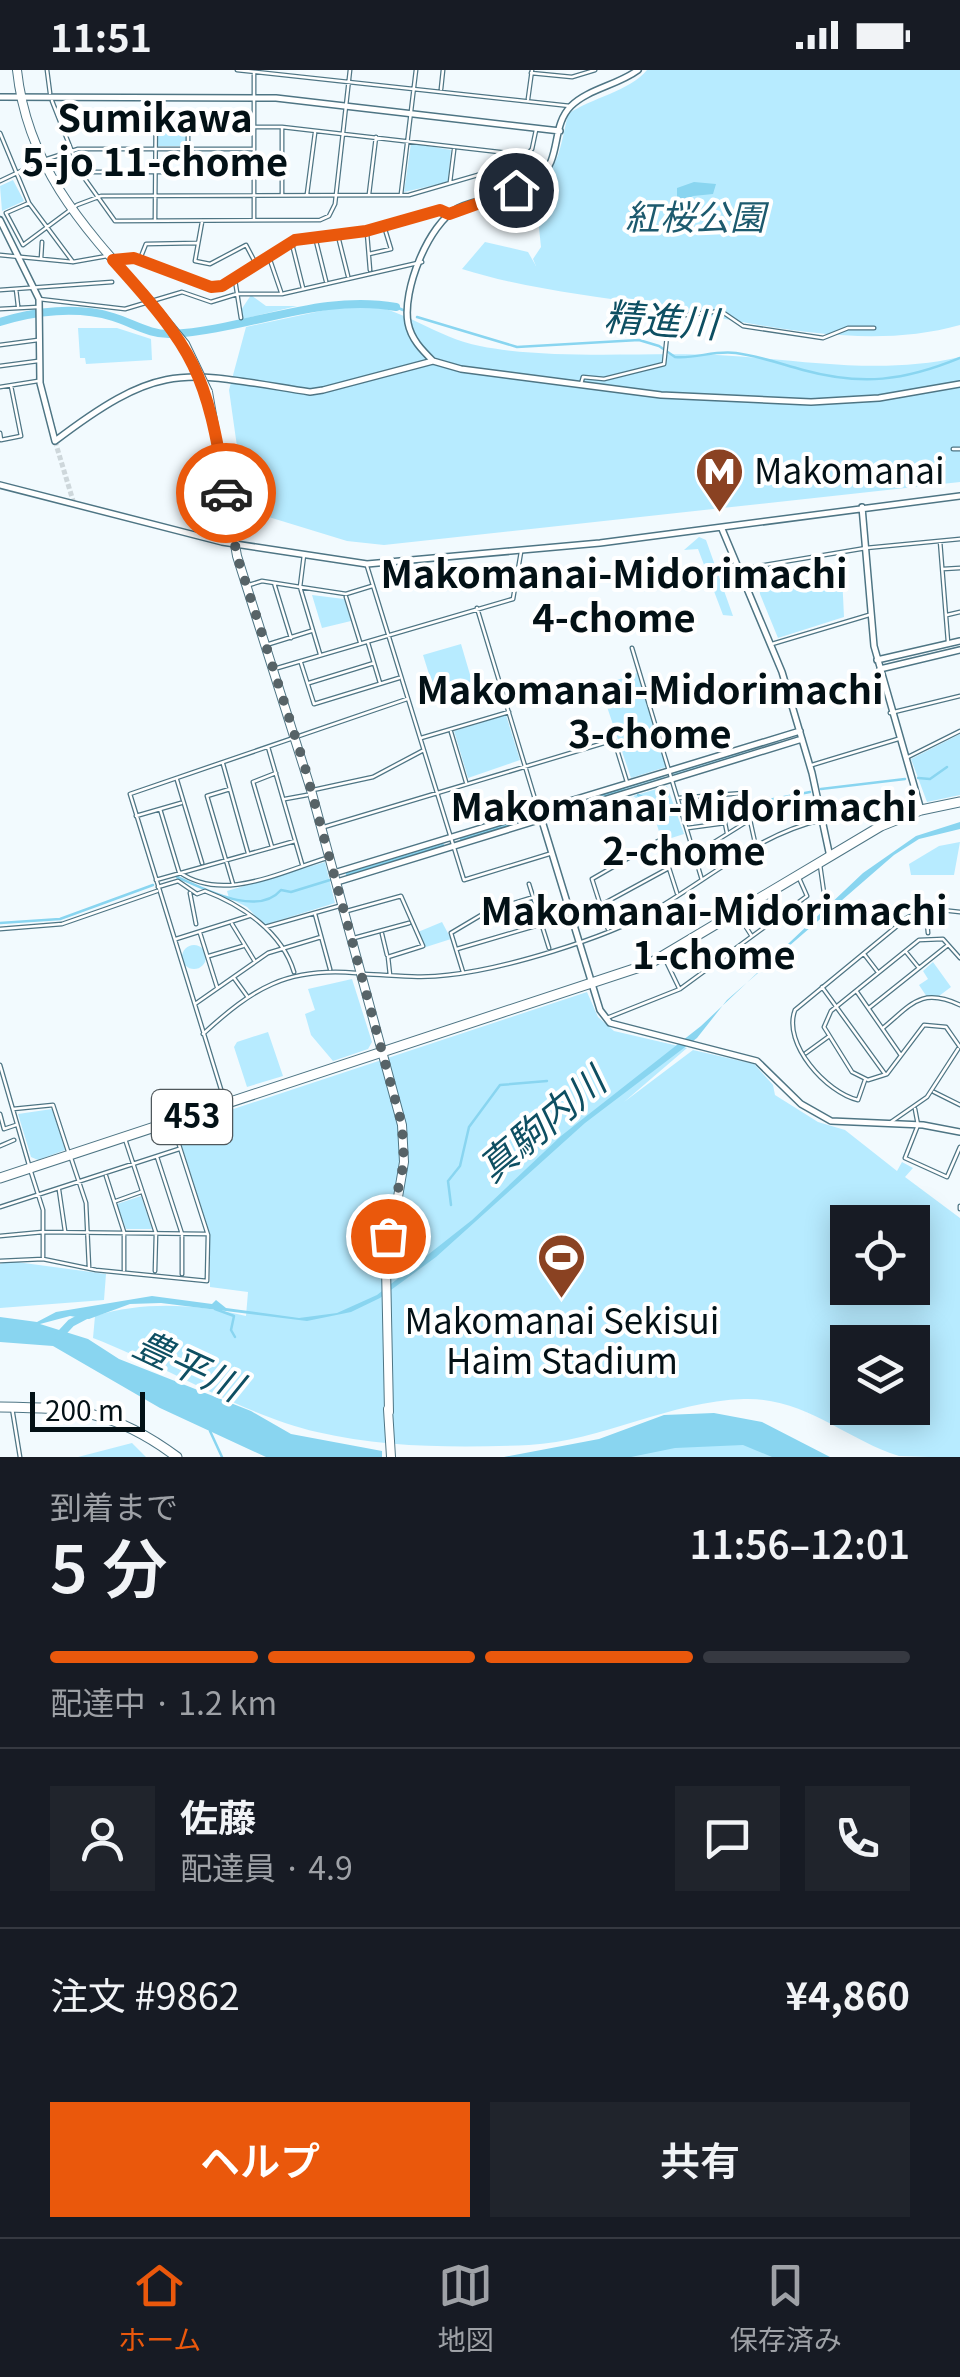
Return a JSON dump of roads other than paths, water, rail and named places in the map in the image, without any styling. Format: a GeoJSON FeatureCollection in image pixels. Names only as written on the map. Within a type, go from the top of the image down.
{"type":"FeatureCollection","features":[{"type":"Feature","properties":{"kind":"highway","name":"453"},"geometry":{"type":"LineString","coordinates":[[0,1178],[384,1055],[664,958],[881,826],[921,810],[960,802]]}},
{"type":"Feature","properties":{"kind":"highway"},"geometry":{"type":"LineString","coordinates":[[6,1407],[96,1412],[135,1428],[178,1457]]}},
{"type":"Feature","properties":{"kind":"main road"},"geometry":{"type":"LineString","coordinates":[[17,70],[21,98],[42,161],[70,210],[184,344],[208,392],[235,544],[312,792],[404,1142],[386,1274],[391,1457]]}},
{"type":"Feature","properties":{"kind":"street"},"geometry":{"type":"LineString","coordinates":[[47,70],[51,98],[68,151],[115,220],[324,219],[333,210],[350,70]]}},
{"type":"Feature","properties":{"kind":"street"},"geometry":{"type":"LineString","coordinates":[[237,70],[571,106],[638,70]]}},
{"type":"Feature","properties":{"kind":"street"},"geometry":{"type":"LineString","coordinates":[[401,196],[416,70]]}},
{"type":"Feature","properties":{"kind":"street"},"geometry":{"type":"LineString","coordinates":[[441,90],[443,70]]}},
{"type":"Feature","properties":{"kind":"street"},"geometry":{"type":"LineString","coordinates":[[528,100],[531,72],[572,77],[595,70]]}},
{"type":"Feature","properties":{"kind":"street"},"geometry":{"type":"LineString","coordinates":[[254,72],[254,220]]}},
{"type":"Feature","properties":{"kind":"street"},"geometry":{"type":"LineString","coordinates":[[0,97],[254,98],[560,130]]}},
{"type":"Feature","properties":{"kind":"street"},"geometry":{"type":"LineString","coordinates":[[156,98],[156,220]]}},
{"type":"Feature","properties":{"kind":"street"},"geometry":{"type":"LineString","coordinates":[[571,106],[554,158],[535,182],[449,214],[433,234],[408,318],[421,349],[433,361],[461,369],[661,395],[811,402],[879,398],[960,384]]}},
{"type":"Feature","properties":{"kind":"street"},"geometry":{"type":"LineString","coordinates":[[59,126],[282,126],[528,156]]}},
{"type":"Feature","properties":{"kind":"street"},"geometry":{"type":"LineString","coordinates":[[188,126],[188,149]]}},
{"type":"Feature","properties":{"kind":"street"},"geometry":{"type":"LineString","coordinates":[[282,126],[282,196]]}},
{"type":"Feature","properties":{"kind":"street"},"geometry":{"type":"LineString","coordinates":[[29,203],[6,212],[22,245],[70,210],[96,197],[401,196],[515,165],[528,156],[536,128]]}},
{"type":"Feature","properties":{"kind":"street"},"geometry":{"type":"LineString","coordinates":[[307,196],[315,130]]}},
{"type":"Feature","properties":{"kind":"street"},"geometry":{"type":"LineString","coordinates":[[0,133],[29,203],[73,262]]}},
{"type":"Feature","properties":{"kind":"street"},"geometry":{"type":"LineString","coordinates":[[369,196],[376,138]]}},
{"type":"Feature","properties":{"kind":"street"},"geometry":{"type":"LineString","coordinates":[[450,183],[454,147]]}},
{"type":"Feature","properties":{"kind":"street"},"geometry":{"type":"LineString","coordinates":[[0,181],[68,151],[254,149]]}},
{"type":"Feature","properties":{"kind":"street"},"geometry":{"type":"LineString","coordinates":[[80,172],[254,172]]}},
{"type":"Feature","properties":{"kind":"street"},"geometry":{"type":"LineString","coordinates":[[0,255],[19,260],[73,262],[140,260],[211,287],[235,278],[292,242],[366,231],[440,210],[449,214]]}},
{"type":"Feature","properties":{"kind":"street"},"geometry":{"type":"LineString","coordinates":[[0,220],[34,286],[39,305],[40,380],[54,440],[137,386],[176,376],[229,376],[310,392],[433,361]]}},
{"type":"Feature","properties":{"kind":"street"},"geometry":{"type":"LineString","coordinates":[[202,220],[195,260],[210,264],[246,245],[256,264]]}},
{"type":"Feature","properties":{"kind":"street"},"geometry":{"type":"LineString","coordinates":[[369,254],[391,250],[384,226]]}},
{"type":"Feature","properties":{"kind":"street"},"geometry":{"type":"LineString","coordinates":[[366,231],[370,272]]}},
{"type":"Feature","properties":{"kind":"street"},"geometry":{"type":"LineString","coordinates":[[338,237],[348,277]]}},
{"type":"Feature","properties":{"kind":"street"},"geometry":{"type":"LineString","coordinates":[[316,239],[326,283]]}},
{"type":"Feature","properties":{"kind":"street"},"geometry":{"type":"LineString","coordinates":[[40,260],[42,242]]}},
{"type":"Feature","properties":{"kind":"street"},"geometry":{"type":"LineString","coordinates":[[292,242],[304,288]]}},
{"type":"Feature","properties":{"kind":"street"},"geometry":{"type":"LineString","coordinates":[[140,260],[146,244],[197,244]]}},
{"type":"Feature","properties":{"kind":"street"},"geometry":{"type":"LineString","coordinates":[[270,257],[282,294]]}},
{"type":"Feature","properties":{"kind":"street"},"geometry":{"type":"LineString","coordinates":[[0,309],[39,305],[125,309],[182,292],[211,302],[237,294],[282,294],[422,262]]}},
{"type":"Feature","properties":{"kind":"street"},"geometry":{"type":"LineString","coordinates":[[235,278],[241,318]]}},
{"type":"Feature","properties":{"kind":"street"},"geometry":{"type":"LineString","coordinates":[[0,290],[112,282]]}},
{"type":"Feature","properties":{"kind":"street"},"geometry":{"type":"LineString","coordinates":[[16,289],[18,307]]}},
{"type":"Feature","properties":{"kind":"street"},"geometry":{"type":"LineString","coordinates":[[581,384],[582,377],[604,379],[664,364],[669,317],[721,311],[743,326],[823,338],[848,328],[874,328]]}},
{"type":"Feature","properties":{"kind":"street"},"geometry":{"type":"LineString","coordinates":[[0,345],[38,340]]}},
{"type":"Feature","properties":{"kind":"street"},"geometry":{"type":"LineString","coordinates":[[0,366],[39,361]]}},
{"type":"Feature","properties":{"kind":"street"},"geometry":{"type":"LineString","coordinates":[[0,387],[40,380]]}},
{"type":"Feature","properties":{"kind":"street"},"geometry":{"type":"LineString","coordinates":[[0,434],[1,440],[21,436],[11,386]]}},
{"type":"Feature","properties":{"kind":"street"},"geometry":{"type":"LineString","coordinates":[[953,449],[960,449]]}},
{"type":"Feature","properties":{"kind":"street"},"geometry":{"type":"LineString","coordinates":[[0,485],[235,544],[367,564],[722,529],[960,496]]}},
{"type":"Feature","properties":{"kind":"street"},"geometry":{"type":"LineString","coordinates":[[862,507],[877,660],[921,810]]}},
{"type":"Feature","properties":{"kind":"street"},"geometry":{"type":"LineString","coordinates":[[722,529],[771,645],[810,766],[822,820],[824,893]]}},
{"type":"Feature","properties":{"kind":"street"},"geometry":{"type":"LineString","coordinates":[[739,570],[866,548],[960,539]]}},
{"type":"Feature","properties":{"kind":"street"},"geometry":{"type":"LineString","coordinates":[[940,541],[948,643]]}},
{"type":"Feature","properties":{"kind":"street"},"geometry":{"type":"LineString","coordinates":[[274,670],[514,598],[521,551]]}},
{"type":"Feature","properties":{"kind":"street"},"geometry":{"type":"LineString","coordinates":[[304,554],[300,587],[321,655]]}},
{"type":"Feature","properties":{"kind":"street"},"geometry":{"type":"LineString","coordinates":[[367,564],[464,880],[552,853]]}},
{"type":"Feature","properties":{"kind":"street"},"geometry":{"type":"LineString","coordinates":[[942,569],[960,568]]}},
{"type":"Feature","properties":{"kind":"street"},"geometry":{"type":"LineString","coordinates":[[274,583],[291,638]]}},
{"type":"Feature","properties":{"kind":"street"},"geometry":{"type":"LineString","coordinates":[[247,586],[274,583],[346,594],[373,586]]}},
{"type":"Feature","properties":{"kind":"street"},"geometry":{"type":"LineString","coordinates":[[346,594],[360,644]]}},
{"type":"Feature","properties":{"kind":"street"},"geometry":{"type":"LineString","coordinates":[[477,608],[606,1019],[622,1030],[718,1050],[765,1066],[801,1104],[820,1117],[848,1125],[918,1124],[960,1132]]}},
{"type":"Feature","properties":{"kind":"street"},"geometry":{"type":"LineString","coordinates":[[945,615],[960,612]]}},
{"type":"Feature","properties":{"kind":"street"},"geometry":{"type":"LineString","coordinates":[[771,645],[871,614]]}},
{"type":"Feature","properties":{"kind":"street"},"geometry":{"type":"LineString","coordinates":[[266,645],[312,631]]}},
{"type":"Feature","properties":{"kind":"street"},"geometry":{"type":"LineString","coordinates":[[877,660],[960,641]]}},
{"type":"Feature","properties":{"kind":"street"},"geometry":{"type":"LineString","coordinates":[[367,642],[380,684]]}},
{"type":"Feature","properties":{"kind":"street"},"geometry":{"type":"LineString","coordinates":[[632,648],[702,881]]}},
{"type":"Feature","properties":{"kind":"street"},"geometry":{"type":"LineString","coordinates":[[879,669],[960,650]]}},
{"type":"Feature","properties":{"kind":"street"},"geometry":{"type":"LineString","coordinates":[[301,661],[314,704],[401,678]]}},
{"type":"Feature","properties":{"kind":"street"},"geometry":{"type":"LineString","coordinates":[[308,683],[374,663]]}},
{"type":"Feature","properties":{"kind":"street"},"geometry":{"type":"LineString","coordinates":[[890,713],[960,696]]}},
{"type":"Feature","properties":{"kind":"street"},"geometry":{"type":"LineString","coordinates":[[226,1106],[134,816],[132,791],[407,699]]}},
{"type":"Feature","properties":{"kind":"street"},"geometry":{"type":"LineString","coordinates":[[420,738],[509,712]]}},
{"type":"Feature","properties":{"kind":"street"},"geometry":{"type":"LineString","coordinates":[[450,730],[466,783]]}},
{"type":"Feature","properties":{"kind":"street"},"geometry":{"type":"LineString","coordinates":[[336,878],[450,838],[800,731]]}},
{"type":"Feature","properties":{"kind":"street"},"geometry":{"type":"LineString","coordinates":[[905,758],[960,731]]}},
{"type":"Feature","properties":{"kind":"street"},"geometry":{"type":"LineString","coordinates":[[336,878],[454,846],[802,739]]}},
{"type":"Feature","properties":{"kind":"street"},"geometry":{"type":"LineString","coordinates":[[810,766],[898,739]]}},
{"type":"Feature","properties":{"kind":"street"},"geometry":{"type":"LineString","coordinates":[[322,828],[614,740],[627,784]]}},
{"type":"Feature","properties":{"kind":"street"},"geometry":{"type":"LineString","coordinates":[[268,746],[303,866]]}},
{"type":"Feature","properties":{"kind":"street"},"geometry":{"type":"LineString","coordinates":[[284,800],[372,777],[423,750]]}},
{"type":"Feature","properties":{"kind":"street"},"geometry":{"type":"LineString","coordinates":[[222,763],[248,854]]}},
{"type":"Feature","properties":{"kind":"street"},"geometry":{"type":"LineString","coordinates":[[272,848],[254,782],[276,773]]}},
{"type":"Feature","properties":{"kind":"street"},"geometry":{"type":"LineString","coordinates":[[176,777],[202,865]]}},
{"type":"Feature","properties":{"kind":"street"},"geometry":{"type":"LineString","coordinates":[[230,789],[207,796],[233,886]]}},
{"type":"Feature","properties":{"kind":"street"},"geometry":{"type":"LineString","coordinates":[[677,798],[744,793],[756,848]]}},
{"type":"Feature","properties":{"kind":"street"},"geometry":{"type":"LineString","coordinates":[[134,816],[184,802]]}},
{"type":"Feature","properties":{"kind":"street"},"geometry":{"type":"LineString","coordinates":[[160,809],[179,872],[220,889],[330,858]]}},
{"type":"Feature","properties":{"kind":"street"},"geometry":{"type":"LineString","coordinates":[[694,854],[750,820]]}},
{"type":"Feature","properties":{"kind":"street"},"geometry":{"type":"LineString","coordinates":[[203,1034],[248,998],[294,973],[463,974],[608,931],[678,896],[791,828],[822,820]]}},
{"type":"Feature","properties":{"kind":"street"},"geometry":{"type":"LineString","coordinates":[[686,828],[725,824],[728,834]]}},
{"type":"Feature","properties":{"kind":"street"},"geometry":{"type":"LineString","coordinates":[[608,931],[592,879],[660,840],[678,896]]}},
{"type":"Feature","properties":{"kind":"street"},"geometry":{"type":"LineString","coordinates":[[155,881],[225,858],[295,842]]}},
{"type":"Feature","properties":{"kind":"street"},"geometry":{"type":"LineString","coordinates":[[600,906],[669,868]]}},
{"type":"Feature","properties":{"kind":"street"},"geometry":{"type":"LineString","coordinates":[[606,1019],[680,989],[807,896],[798,877]]}},
{"type":"Feature","properties":{"kind":"street"},"geometry":{"type":"LineString","coordinates":[[0,929],[62,924],[178,881],[251,915],[282,949],[294,973]]}},
{"type":"Feature","properties":{"kind":"street"},"geometry":{"type":"LineString","coordinates":[[202,883],[205,891]]}},
{"type":"Feature","properties":{"kind":"street"},"geometry":{"type":"LineString","coordinates":[[530,884],[550,950]]}},
{"type":"Feature","properties":{"kind":"street"},"geometry":{"type":"LineString","coordinates":[[191,890],[188,896],[196,924]]}},
{"type":"Feature","properties":{"kind":"street"},"geometry":{"type":"LineString","coordinates":[[264,928],[314,912],[402,896],[423,946],[388,956]]}},
{"type":"Feature","properties":{"kind":"street"},"geometry":{"type":"LineString","coordinates":[[463,974],[451,933],[470,918],[534,898]]}},
{"type":"Feature","properties":{"kind":"street"},"geometry":{"type":"LineString","coordinates":[[865,1080],[858,1100],[842,1095],[804,1054],[792,1034],[792,1017],[799,1004],[905,920],[926,910],[960,912]]}},
{"type":"Feature","properties":{"kind":"street"},"geometry":{"type":"LineString","coordinates":[[926,910],[929,936]]}},
{"type":"Feature","properties":{"kind":"street"},"geometry":{"type":"LineString","coordinates":[[314,912],[330,971]]}},
{"type":"Feature","properties":{"kind":"street"},"geometry":{"type":"LineString","coordinates":[[737,914],[752,936]]}},
{"type":"Feature","properties":{"kind":"street"},"geometry":{"type":"LineString","coordinates":[[174,940],[251,915]]}},
{"type":"Feature","properties":{"kind":"street"},"geometry":{"type":"LineString","coordinates":[[231,922],[254,961]]}},
{"type":"Feature","properties":{"kind":"street"},"geometry":{"type":"LineString","coordinates":[[352,938],[412,923]]}},
{"type":"Feature","properties":{"kind":"street"},"geometry":{"type":"LineString","coordinates":[[456,950],[542,924]]}},
{"type":"Feature","properties":{"kind":"street"},"geometry":{"type":"LineString","coordinates":[[199,931],[217,988]]}},
{"type":"Feature","properties":{"kind":"street"},"geometry":{"type":"LineString","coordinates":[[381,931],[390,975]]}},
{"type":"Feature","properties":{"kind":"street"},"geometry":{"type":"LineString","coordinates":[[929,936],[950,944],[960,958]]}},
{"type":"Feature","properties":{"kind":"street"},"geometry":{"type":"LineString","coordinates":[[885,1125],[914,1108],[932,1091],[959,1048],[946,1027],[931,1023],[917,1029],[886,1075],[865,1080],[852,1072],[828,1037],[825,1020],[836,1006],[929,936]]}},
{"type":"Feature","properties":{"kind":"street"},"geometry":{"type":"LineString","coordinates":[[194,1004],[254,961],[321,937]]}},
{"type":"Feature","properties":{"kind":"street"},"geometry":{"type":"LineString","coordinates":[[868,1008],[950,944]]}},
{"type":"Feature","properties":{"kind":"street"},"geometry":{"type":"LineString","coordinates":[[207,957],[243,946]]}},
{"type":"Feature","properties":{"kind":"street"},"geometry":{"type":"LineString","coordinates":[[905,951],[919,968]]}},
{"type":"Feature","properties":{"kind":"street"},"geometry":{"type":"LineString","coordinates":[[863,953],[878,973]]}},
{"type":"Feature","properties":{"kind":"street"},"geometry":{"type":"LineString","coordinates":[[664,958],[680,989]]}},
{"type":"Feature","properties":{"kind":"street"},"geometry":{"type":"LineString","coordinates":[[233,977],[248,998]]}},
{"type":"Feature","properties":{"kind":"street"},"geometry":{"type":"LineString","coordinates":[[821,986],[886,1075]]}},
{"type":"Feature","properties":{"kind":"street"},"geometry":{"type":"LineString","coordinates":[[856,991],[900,1054]]}},
{"type":"Feature","properties":{"kind":"street"},"geometry":{"type":"LineString","coordinates":[[883,1028],[925,997],[940,996],[960,1006]]}},
{"type":"Feature","properties":{"kind":"street"},"geometry":{"type":"LineString","coordinates":[[804,1054],[828,1037]]}},
{"type":"Feature","properties":{"kind":"street"},"geometry":{"type":"LineString","coordinates":[[0,1065],[38,1195],[43,1260]]}},
{"type":"Feature","properties":{"kind":"street"},"geometry":{"type":"LineString","coordinates":[[932,1091],[958,1104],[960,1096]]}},
{"type":"Feature","properties":{"kind":"street"},"geometry":{"type":"LineString","coordinates":[[13,1109],[53,1105],[86,1204],[89,1269]]}},
{"type":"Feature","properties":{"kind":"street"},"geometry":{"type":"LineString","coordinates":[[914,1108],[918,1124],[905,1158],[947,1176],[960,1148]]}},
{"type":"Feature","properties":{"kind":"street"},"geometry":{"type":"LineString","coordinates":[[0,1116],[4,1129],[18,1125]]}},
{"type":"Feature","properties":{"kind":"street"},"geometry":{"type":"LineString","coordinates":[[0,1261],[43,1260],[89,1269],[208,1281],[208,1234],[172,1123]]}},
{"type":"Feature","properties":{"kind":"street"},"geometry":{"type":"LineString","coordinates":[[125,1138],[156,1233],[156,1273]]}},
{"type":"Feature","properties":{"kind":"street"},"geometry":{"type":"LineString","coordinates":[[0,1146],[14,1140]]}},
{"type":"Feature","properties":{"kind":"street"},"geometry":{"type":"LineString","coordinates":[[0,1207],[180,1148]]}},
{"type":"Feature","properties":{"kind":"street"},"geometry":{"type":"LineString","coordinates":[[156,1156],[182,1234],[182,1276]]}},
{"type":"Feature","properties":{"kind":"street"},"geometry":{"type":"LineString","coordinates":[[105,1173],[124,1232],[124,1271]]}},
{"type":"Feature","properties":{"kind":"street"},"geometry":{"type":"LineString","coordinates":[[58,1188],[65,1232]]}},
{"type":"Feature","properties":{"kind":"street"},"geometry":{"type":"LineString","coordinates":[[114,1201],[142,1192]]}},
{"type":"Feature","properties":{"kind":"street"},"geometry":{"type":"LineString","coordinates":[[0,1236],[43,1232],[208,1234]]}},
{"type":"Feature","properties":{"kind":"street"},"geometry":{"type":"LineString","coordinates":[[6,1407],[20,1457]]}},
{"type":"Feature","properties":{"kind":"waterway","name":"精進川"},"geometry":{"type":"LineString","coordinates":[[0,322],[71,311],[113,317],[156,333],[171,334],[312,308],[368,304],[396,307]]}},
{"type":"Feature","properties":{"kind":"waterway","name":"精進川"},"geometry":{"type":"LineString","coordinates":[[396,307],[403,310]]}},
{"type":"Feature","properties":{"kind":"waterway","name":"精進川"},"geometry":{"type":"LineString","coordinates":[[417,317],[517,347],[639,340],[659,346],[675,357],[736,353],[845,378],[901,376],[960,358]]}},
{"type":"Feature","properties":{"kind":"waterway"},"geometry":{"type":"LineString","coordinates":[[918,778],[930,779],[947,767]]}},
{"type":"Feature","properties":{"kind":"waterway"},"geometry":{"type":"LineString","coordinates":[[821,789],[905,779]]}},
{"type":"Feature","properties":{"kind":"waterway"},"geometry":{"type":"LineString","coordinates":[[601,796],[624,790]]}},
{"type":"Feature","properties":{"kind":"waterway"},"geometry":{"type":"LineString","coordinates":[[748,804],[810,792]]}},
{"type":"Feature","properties":{"kind":"waterway"},"geometry":{"type":"LineString","coordinates":[[638,795],[678,813]]}},
{"type":"Feature","properties":{"kind":"waterway"},"geometry":{"type":"LineString","coordinates":[[545,814],[574,804]]}},
{"type":"Feature","properties":{"kind":"waterway"},"geometry":{"type":"LineString","coordinates":[[685,813],[745,804]]}},
{"type":"Feature","properties":{"kind":"waterway"},"geometry":{"type":"LineString","coordinates":[[461,839],[534,817]]}},
{"type":"Feature","properties":{"kind":"waterway"},"geometry":{"type":"LineString","coordinates":[[347,874],[443,845]]}},
{"type":"Feature","properties":{"kind":"waterway"},"geometry":{"type":"LineString","coordinates":[[177,877],[244,901],[271,898],[281,890],[291,892],[330,880]]}},
{"type":"Feature","properties":{"kind":"waterway"},"geometry":{"type":"LineString","coordinates":[[0,923],[60,919],[153,885]]}},
{"type":"Feature","properties":{"kind":"waterway"},"geometry":{"type":"LineString","coordinates":[[451,1205],[448,1181],[460,1166],[469,1127],[500,1085],[547,1081]]}},
{"type":"Feature","properties":{"kind":"waterway"},"geometry":{"type":"LineString","coordinates":[[215,1309],[234,1316],[231,1330],[235,1337]]}},
{"type":"Feature","properties":{"kind":"waterway","name":"真駒内川"},"geometry":{"type":"LineString","coordinates":[[58,1337],[71,1323],[90,1313]]}},
{"type":"Feature","properties":{"kind":"waterway"},"geometry":{"type":"LineString","coordinates":[[210,1431],[222,1457]]}},
{"type":"Feature","properties":{"kind":"tunnel"},"geometry":{"type":"LineString","coordinates":[[55,441],[74,504]]}},
{"type":"Feature","properties":{"kind":"place","name":"Makomanai"},"geometry":{"type":"Point","coordinates":[719,514]}},
{"type":"Feature","properties":{"kind":"place","name":"Makomanai Sekisui Haim Stadium"},"geometry":{"type":"Point","coordinates":[562,1300]}},
{"type":"Feature","properties":{"kind":"district","name":"Sumikawa 5-jo 11-chome"},"geometry":{"type":"Point","coordinates":[155,140]}},
{"type":"Feature","properties":{"kind":"district","name":"Makomanai-Midorimachi 4-chome"},"geometry":{"type":"Point","coordinates":[614,597]}},
{"type":"Feature","properties":{"kind":"district","name":"Makomanai-Midorimachi 3-chome"},"geometry":{"type":"Point","coordinates":[650,713]}},
{"type":"Feature","properties":{"kind":"district","name":"Makomanai-Midorimachi 2-chome"},"geometry":{"type":"Point","coordinates":[684,830]}},
{"type":"Feature","properties":{"kind":"district","name":"Makomanai-Midorimachi 1-chome"},"geometry":{"type":"Point","coordinates":[714,934]}},
{"type":"Feature","properties":{"kind":"park label","name":"紅桜公園"},"geometry":{"type":"Point","coordinates":[695,218]}},
{"type":"Feature","properties":{"kind":"water label","name":"豊平川"},"geometry":{"type":"Point","coordinates":[188,1366]}}]}
